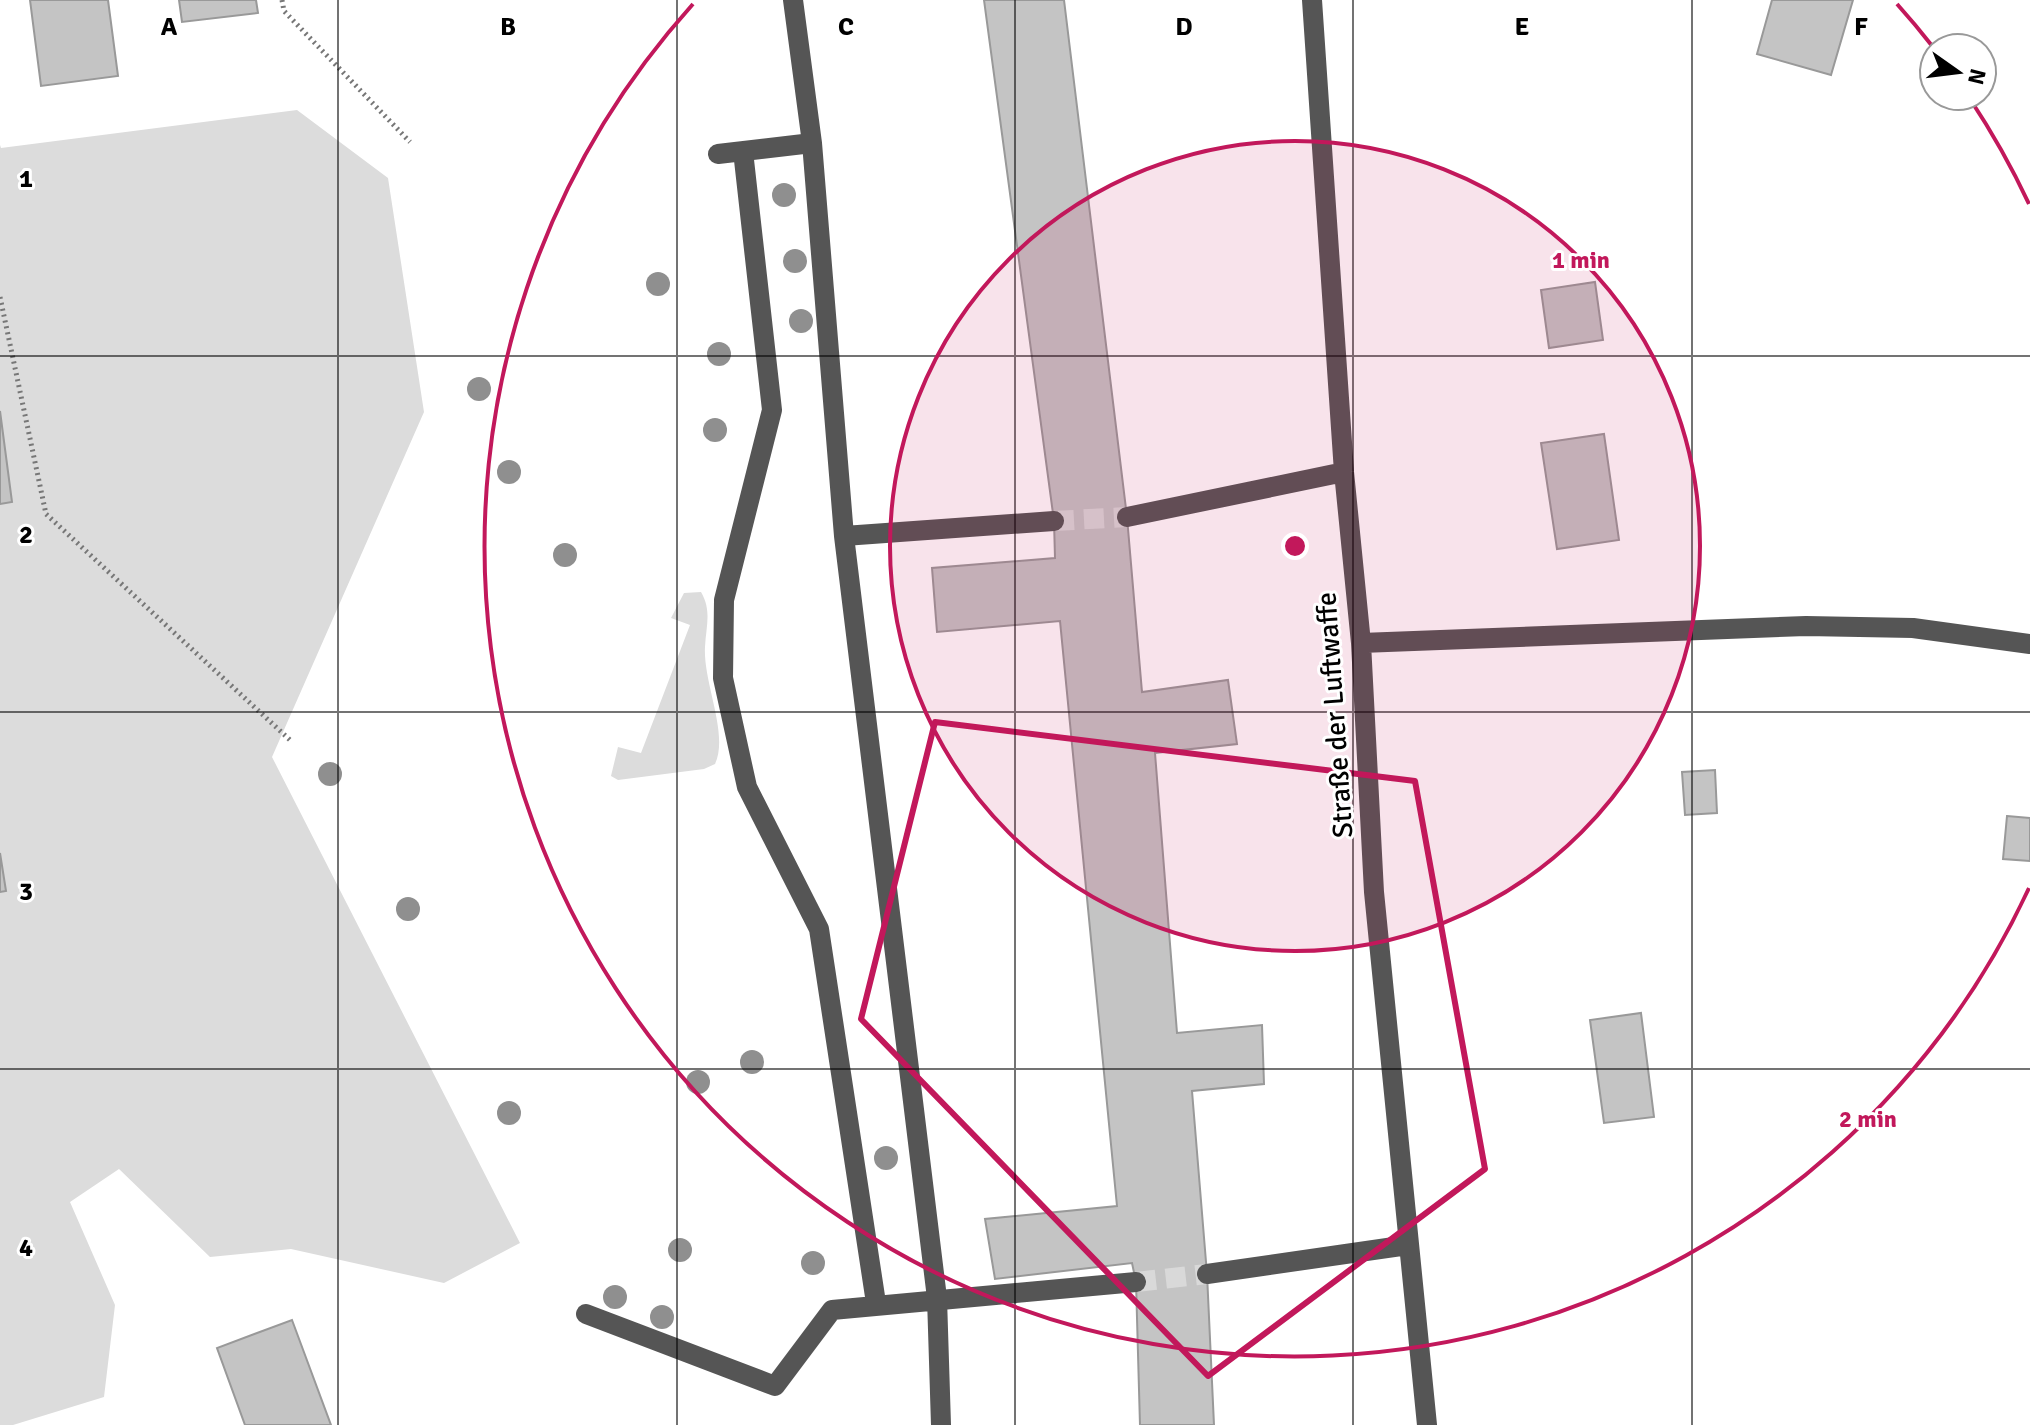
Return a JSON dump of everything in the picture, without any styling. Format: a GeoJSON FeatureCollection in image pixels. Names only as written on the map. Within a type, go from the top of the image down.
{"type":"FeatureCollection","features":[{"type":"Feature","properties":{"kind":"street"},"geometry":{"type":"LineString","coordinates":[[793,0],[812,143],[844,536],[937,1298],[941,1425]]}},
{"type":"Feature","properties":{"kind":"street","name":"Straße der Luftwaffe"},"geometry":{"type":"LineString","coordinates":[[1312,0],[1344,472],[1361,643],[1374,892],[1427,1425]]}},
{"type":"Feature","properties":{"kind":"street"},"geometry":{"type":"LineString","coordinates":[[718,154],[812,143]]}},
{"type":"Feature","properties":{"kind":"street"},"geometry":{"type":"LineString","coordinates":[[743,151],[772,410],[724,600],[723,678],[747,787],[819,929],[876,1303]]}},
{"type":"Feature","properties":{"kind":"street"},"geometry":{"type":"LineString","coordinates":[[1127,517],[1344,472]]}},
{"type":"Feature","properties":{"kind":"street"},"geometry":{"type":"LineString","coordinates":[[844,536],[1054,521]]}},
{"type":"Feature","properties":{"kind":"street"},"geometry":{"type":"LineString","coordinates":[[1361,643],[1806,626],[1913,628],[2030,644]]}},
{"type":"Feature","properties":{"kind":"street"},"geometry":{"type":"LineString","coordinates":[[1207,1274],[1408,1245]]}},
{"type":"Feature","properties":{"kind":"street"},"geometry":{"type":"LineString","coordinates":[[586,1314],[775,1386],[832,1310],[876,1303],[1136,1282]]}},
{"type":"Feature","properties":{"kind":"path"},"geometry":{"type":"LineString","coordinates":[[282,0],[284,11],[410,142]]}},
{"type":"Feature","properties":{"kind":"path"},"geometry":{"type":"LineString","coordinates":[[0,297],[46,514],[290,740]]}},
{"type":"Feature","properties":{"kind":"highlighted area"},"geometry":{"type":"Polygon","coordinates":[[[935,722],[1415,781],[1485,1169],[1208,1376],[861,1019],[935,722]]]}},
{"type":"Feature","properties":{"kind":"shaded area"},"geometry":{"type":"Polygon","coordinates":[[[297,110],[388,178],[424,412],[272,757],[520,1243],[444,1283],[291,1249],[210,1257],[119,1169],[70,1202],[115,1305],[104,1397],[13,1425],[0,1425],[0,145],[1,148],[297,110]]]}},
{"type":"Feature","properties":{"kind":"shaded area"},"geometry":{"type":"Polygon","coordinates":[[[701,592],[707,612],[705,661],[719,738],[715,764],[704,769],[618,780],[611,776],[618,747],[641,753],[690,625],[671,618],[684,593],[701,592]]]}},
{"type":"Feature","properties":{"kind":"building"},"geometry":{"type":"Polygon","coordinates":[[[30,0],[108,0],[118,76],[41,86],[30,0]]]}},
{"type":"Feature","properties":{"kind":"building"},"geometry":{"type":"Polygon","coordinates":[[[179,0],[256,0],[258,13],[182,22],[179,0]]]}},
{"type":"Feature","properties":{"kind":"building"},"geometry":{"type":"Polygon","coordinates":[[[984,0],[1064,0],[1127,517],[1142,692],[1228,680],[1237,744],[1155,753],[1177,1033],[1262,1025],[1264,1084],[1192,1091],[1207,1274],[1214,1425],[1140,1425],[1136,1282],[1132,1263],[995,1279],[985,1219],[1117,1206],[1060,621],[937,632],[932,568],[1055,558],[1054,521],[984,0]]]}},
{"type":"Feature","properties":{"kind":"building"},"geometry":{"type":"Polygon","coordinates":[[[1772,0],[1853,0],[1831,75],[1757,54],[1772,0]]]}},
{"type":"Feature","properties":{"kind":"building"},"geometry":{"type":"Polygon","coordinates":[[[1595,282],[1603,340],[1549,348],[1541,290],[1595,282]]]}},
{"type":"Feature","properties":{"kind":"building"},"geometry":{"type":"Polygon","coordinates":[[[0,411],[12,502],[0,504],[0,411]]]}},
{"type":"Feature","properties":{"kind":"building"},"geometry":{"type":"Polygon","coordinates":[[[1604,434],[1619,540],[1557,549],[1541,443],[1604,434]]]}},
{"type":"Feature","properties":{"kind":"building"},"geometry":{"type":"Polygon","coordinates":[[[1715,770],[1717,813],[1685,815],[1682,772],[1715,770]]]}},
{"type":"Feature","properties":{"kind":"building"},"geometry":{"type":"Polygon","coordinates":[[[2007,816],[2030,818],[2030,861],[2003,859],[2007,816]]]}},
{"type":"Feature","properties":{"kind":"building"},"geometry":{"type":"Polygon","coordinates":[[[0,853],[6,891],[0,892],[0,853]]]}},
{"type":"Feature","properties":{"kind":"building"},"geometry":{"type":"Polygon","coordinates":[[[1641,1013],[1654,1117],[1604,1123],[1590,1020],[1641,1013]]]}},
{"type":"Feature","properties":{"kind":"building"},"geometry":{"type":"Polygon","coordinates":[[[292,1320],[331,1425],[245,1425],[217,1348],[292,1320]]]}},
{"type":"Feature","properties":{"kind":"tunnel"},"geometry":{"type":"LineString","coordinates":[[1054,521],[1127,517]]}},
{"type":"Feature","properties":{"kind":"tunnel"},"geometry":{"type":"LineString","coordinates":[[1136,1282],[1207,1274]]}}]}
